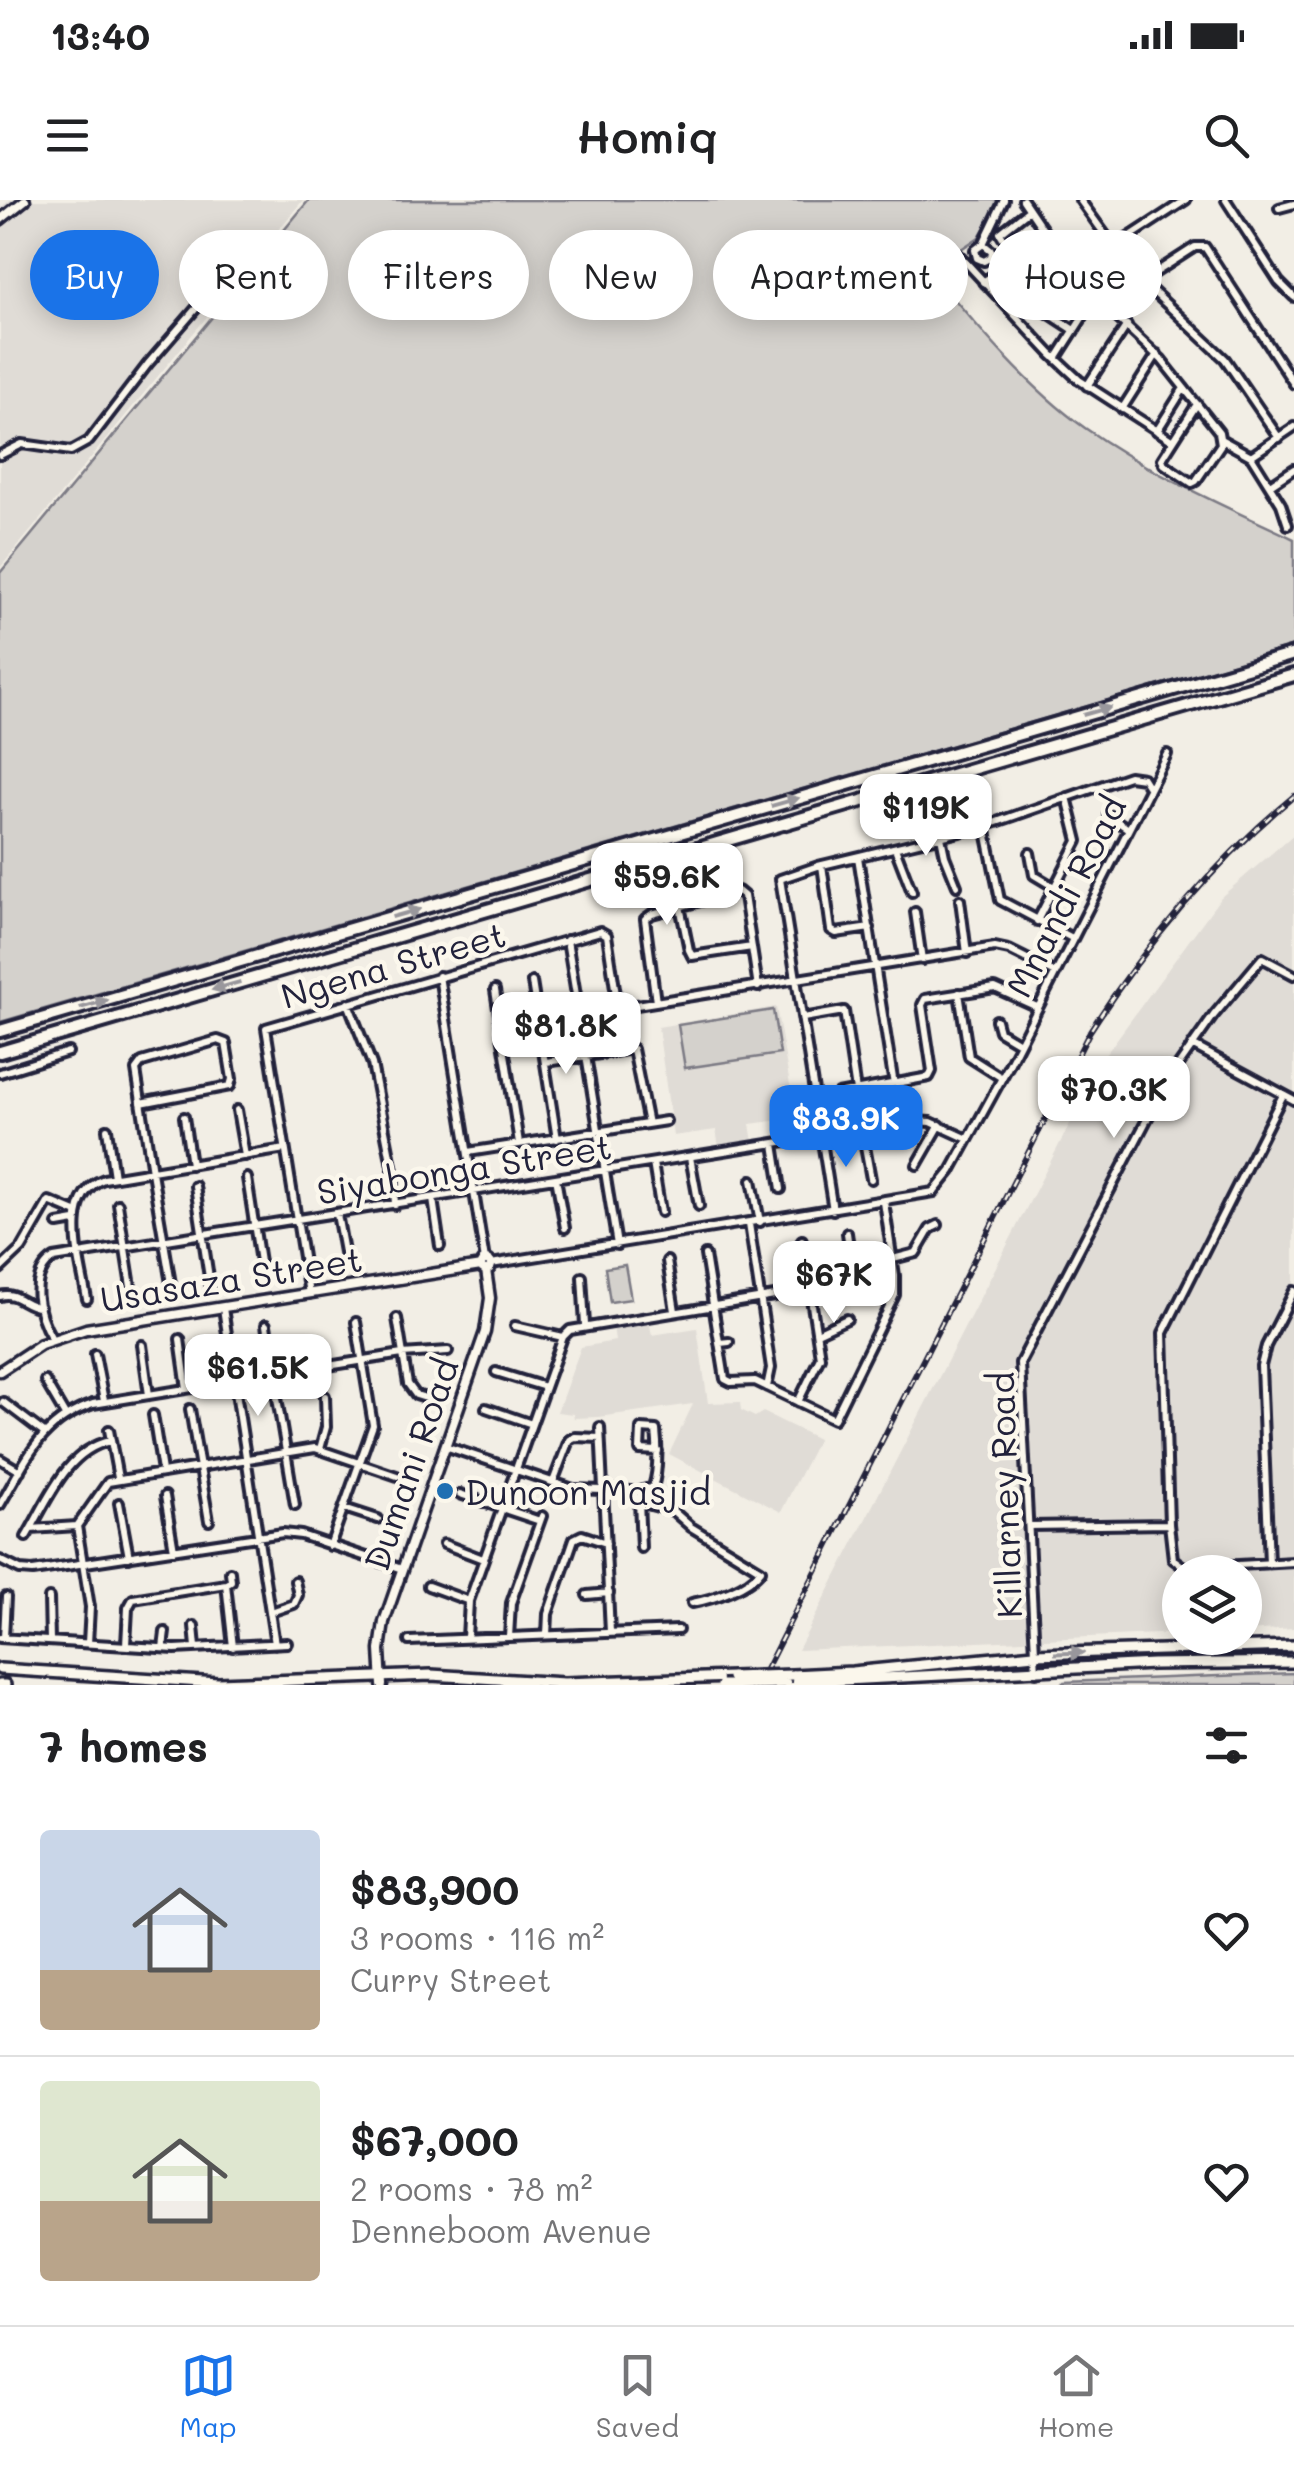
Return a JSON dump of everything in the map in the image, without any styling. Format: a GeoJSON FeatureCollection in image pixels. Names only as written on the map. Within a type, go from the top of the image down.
{"type":"FeatureCollection","features":[{"type":"Feature","properties":{"kind":"highway"},"geometry":{"type":"LineString","coordinates":[[0,1031],[1294,654]]}},
{"type":"Feature","properties":{"kind":"highway"},"geometry":{"type":"LineString","coordinates":[[0,1052],[1294,675]]}},
{"type":"Feature","properties":{"kind":"main road"},"geometry":{"type":"LineString","coordinates":[[722,1685],[1034,1654],[1294,1646]]}},
{"type":"Feature","properties":{"kind":"main road"},"geometry":{"type":"LineString","coordinates":[[0,1669],[218,1683],[449,1676],[564,1683],[1294,1662]]}},
{"type":"Feature","properties":{"kind":"street"},"geometry":{"type":"LineString","coordinates":[[0,220],[25,200]]}},
{"type":"Feature","properties":{"kind":"street"},"geometry":{"type":"LineString","coordinates":[[988,258],[982,261],[975,256],[976,248],[983,244],[1004,200]]}},
{"type":"Feature","properties":{"kind":"street"},"geometry":{"type":"LineString","coordinates":[[1023,200],[1043,230]]}},
{"type":"Feature","properties":{"kind":"street"},"geometry":{"type":"LineString","coordinates":[[1139,230],[1186,200]]}},
{"type":"Feature","properties":{"kind":"street"},"geometry":{"type":"LineString","coordinates":[[1226,200],[1279,282],[1294,296]]}},
{"type":"Feature","properties":{"kind":"street"},"geometry":{"type":"LineString","coordinates":[[1082,201],[1102,230]]}},
{"type":"Feature","properties":{"kind":"street"},"geometry":{"type":"LineString","coordinates":[[1279,208],[1294,204]]}},
{"type":"Feature","properties":{"kind":"street"},"geometry":{"type":"LineString","coordinates":[[1004,230],[1030,210]]}},
{"type":"Feature","properties":{"kind":"street"},"geometry":{"type":"LineString","coordinates":[[983,244],[988,246]]}},
{"type":"Feature","properties":{"kind":"street"},"geometry":{"type":"LineString","coordinates":[[1162,268],[1195,247],[1205,248],[1294,384]]}},
{"type":"Feature","properties":{"kind":"street"},"geometry":{"type":"LineString","coordinates":[[968,265],[1056,359],[1087,386],[1173,442]]}},
{"type":"Feature","properties":{"kind":"street"},"geometry":{"type":"LineString","coordinates":[[983,282],[988,279]]}},
{"type":"Feature","properties":{"kind":"street"},"geometry":{"type":"LineString","coordinates":[[1162,302],[1225,360],[1279,438]]}},
{"type":"Feature","properties":{"kind":"street"},"geometry":{"type":"LineString","coordinates":[[0,456],[22,444],[71,451],[88,440],[186,320]]}},
{"type":"Feature","properties":{"kind":"street"},"geometry":{"type":"LineString","coordinates":[[1059,320],[1074,330]]}},
{"type":"Feature","properties":{"kind":"street"},"geometry":{"type":"LineString","coordinates":[[1056,359],[1081,320]]}},
{"type":"Feature","properties":{"kind":"street"},"geometry":{"type":"LineString","coordinates":[[1122,320],[1157,354],[1222,438],[1251,456],[1288,525]]}},
{"type":"Feature","properties":{"kind":"street"},"geometry":{"type":"LineString","coordinates":[[1087,386],[1128,325]]}},
{"type":"Feature","properties":{"kind":"street"},"geometry":{"type":"LineString","coordinates":[[1122,409],[1157,354]]}},
{"type":"Feature","properties":{"kind":"street"},"geometry":{"type":"LineString","coordinates":[[1158,431],[1184,388]]}},
{"type":"Feature","properties":{"kind":"street"},"geometry":{"type":"LineString","coordinates":[[1197,404],[1162,462],[1192,483],[1222,438]]}},
{"type":"Feature","properties":{"kind":"street"},"geometry":{"type":"LineString","coordinates":[[1251,456],[1294,427]]}},
{"type":"Feature","properties":{"kind":"street"},"geometry":{"type":"LineString","coordinates":[[1270,486],[1294,469]]}},
{"type":"Feature","properties":{"kind":"street","name":"Mnandi Road"},"geometry":{"type":"LineString","coordinates":[[486,1265],[934,1192],[944,1182],[1002,1078],[1167,754]]}},
{"type":"Feature","properties":{"kind":"street"},"geometry":{"type":"LineString","coordinates":[[834,1210],[780,879],[822,865],[985,826],[1129,776],[1142,778],[1148,788]]}},
{"type":"Feature","properties":{"kind":"street"},"geometry":{"type":"LineString","coordinates":[[1037,921],[1078,841],[1067,797]]}},
{"type":"Feature","properties":{"kind":"street"},"geometry":{"type":"LineString","coordinates":[[1108,815],[1127,828]]}},
{"type":"Feature","properties":{"kind":"street"},"geometry":{"type":"LineString","coordinates":[[985,826],[1000,900],[1072,938]]}},
{"type":"Feature","properties":{"kind":"street"},"geometry":{"type":"LineString","coordinates":[[941,836],[957,886]]}},
{"type":"Feature","properties":{"kind":"street"},"geometry":{"type":"LineString","coordinates":[[895,848],[912,892]]}},
{"type":"Feature","properties":{"kind":"street"},"geometry":{"type":"LineString","coordinates":[[1030,853],[1034,875],[1054,886]]}},
{"type":"Feature","properties":{"kind":"street"},"geometry":{"type":"LineString","coordinates":[[858,857],[900,1123]]}},
{"type":"Feature","properties":{"kind":"street"},"geometry":{"type":"LineString","coordinates":[[822,865],[831,930],[836,933],[870,928]]}},
{"type":"Feature","properties":{"kind":"street"},"geometry":{"type":"LineString","coordinates":[[656,1003],[643,922],[652,914],[740,891],[758,987]]}},
{"type":"Feature","properties":{"kind":"street"},"geometry":{"type":"LineString","coordinates":[[960,900],[967,952]]}},
{"type":"Feature","properties":{"kind":"street"},"geometry":{"type":"LineString","coordinates":[[680,906],[692,956],[752,947]]}},
{"type":"Feature","properties":{"kind":"street"},"geometry":{"type":"LineString","coordinates":[[916,912],[922,960]]}},
{"type":"Feature","properties":{"kind":"street","name":"Ngena Street"},"geometry":{"type":"LineString","coordinates":[[308,1294],[266,1028],[596,932],[607,934],[618,1008]]}},
{"type":"Feature","properties":{"kind":"street"},"geometry":{"type":"LineString","coordinates":[[567,940],[617,1245]]}},
{"type":"Feature","properties":{"kind":"street"},"geometry":{"type":"LineString","coordinates":[[501,1027],[1004,948],[1055,973]]}},
{"type":"Feature","properties":{"kind":"street","name":"Killarney Road"},"geometry":{"type":"LineString","coordinates":[[1036,1672],[1020,1363],[1153,1105],[1192,1045],[1262,958],[1294,975]]}},
{"type":"Feature","properties":{"kind":"street","name":"Dumani Road"},"geometry":{"type":"LineString","coordinates":[[382,1681],[382,1630],[485,1332],[490,1298],[439,976]]}},
{"type":"Feature","properties":{"kind":"street"},"geometry":{"type":"LineString","coordinates":[[532,982],[556,1139]]}},
{"type":"Feature","properties":{"kind":"street"},"geometry":{"type":"LineString","coordinates":[[838,1094],[924,1080],[931,1074],[923,1000],[997,988],[1037,1007]]}},
{"type":"Feature","properties":{"kind":"street"},"geometry":{"type":"LineString","coordinates":[[495,990],[519,1144]]}},
{"type":"Feature","properties":{"kind":"street"},"geometry":{"type":"LineString","coordinates":[[959,993],[970,1058],[1002,1078]]}},
{"type":"Feature","properties":{"kind":"street"},"geometry":{"type":"LineString","coordinates":[[348,1003],[368,1047],[393,1170],[395,1205]]}},
{"type":"Feature","properties":{"kind":"street"},"geometry":{"type":"LineString","coordinates":[[803,1018],[848,1008],[856,1090]]}},
{"type":"Feature","properties":{"kind":"street"},"geometry":{"type":"LineString","coordinates":[[996,1020],[999,1031],[1020,1043]]}},
{"type":"Feature","properties":{"kind":"street"},"geometry":{"type":"LineString","coordinates":[[141,1103],[232,1085],[224,1040],[140,1063],[136,1070],[141,1103],[163,1241],[172,1289]]}},
{"type":"Feature","properties":{"kind":"street"},"geometry":{"type":"LineString","coordinates":[[1192,1045],[1294,1100]]}},
{"type":"Feature","properties":{"kind":"street"},"geometry":{"type":"LineString","coordinates":[[546,1062],[636,1046],[648,1124]]}},
{"type":"Feature","properties":{"kind":"street"},"geometry":{"type":"LineString","coordinates":[[0,1073],[68,1052]]}},
{"type":"Feature","properties":{"kind":"street"},"geometry":{"type":"LineString","coordinates":[[631,1086],[642,1085]]}},
{"type":"Feature","properties":{"kind":"street"},"geometry":{"type":"LineString","coordinates":[[1283,1095],[1163,1332],[1168,1524],[1173,1560],[1180,1567],[1294,1562]]}},
{"type":"Feature","properties":{"kind":"street"},"geometry":{"type":"LineString","coordinates":[[237,1110],[245,1156]]}},
{"type":"Feature","properties":{"kind":"street"},"geometry":{"type":"LineString","coordinates":[[184,1116],[191,1165]]}},
{"type":"Feature","properties":{"kind":"street","name":"Siyabonga Street"},"geometry":{"type":"LineString","coordinates":[[40,1307],[37,1280],[54,1258],[922,1120],[968,1139]]}},
{"type":"Feature","properties":{"kind":"street"},"geometry":{"type":"LineString","coordinates":[[468,1152],[666,1121]]}},
{"type":"Feature","properties":{"kind":"street"},"geometry":{"type":"LineString","coordinates":[[916,1166],[940,1125]]}},
{"type":"Feature","properties":{"kind":"street"},"geometry":{"type":"LineString","coordinates":[[107,1129],[114,1177]]}},
{"type":"Feature","properties":{"kind":"street"},"geometry":{"type":"LineString","coordinates":[[862,1130],[870,1179]]}},
{"type":"Feature","properties":{"kind":"street"},"geometry":{"type":"LineString","coordinates":[[774,1144],[781,1189]]}},
{"type":"Feature","properties":{"kind":"street"},"geometry":{"type":"LineString","coordinates":[[86,1299],[75,1217],[91,1186],[114,1177],[285,1149]]}},
{"type":"Feature","properties":{"kind":"street"},"geometry":{"type":"LineString","coordinates":[[690,1157],[699,1206]]}},
{"type":"Feature","properties":{"kind":"street"},"geometry":{"type":"LineString","coordinates":[[653,1163],[661,1212]]}},
{"type":"Feature","properties":{"kind":"street"},"geometry":{"type":"LineString","coordinates":[[247,1178],[262,1275]]}},
{"type":"Feature","properties":{"kind":"street"},"geometry":{"type":"LineString","coordinates":[[556,1178],[565,1228]]}},
{"type":"Feature","properties":{"kind":"street"},"geometry":{"type":"LineString","coordinates":[[752,1180],[760,1222]]}},
{"type":"Feature","properties":{"kind":"street"},"geometry":{"type":"LineString","coordinates":[[195,1186],[210,1284]]}},
{"type":"Feature","properties":{"kind":"street"},"geometry":{"type":"LineString","coordinates":[[433,1199],[440,1246]]}},
{"type":"Feature","properties":{"kind":"street"},"geometry":{"type":"LineString","coordinates":[[0,1269],[22,1248],[49,1201],[75,1217]]}},
{"type":"Feature","properties":{"kind":"street"},"geometry":{"type":"LineString","coordinates":[[836,1428],[834,1419],[893,1300],[895,1276],[884,1202]]}},
{"type":"Feature","properties":{"kind":"street"},"geometry":{"type":"LineString","coordinates":[[118,1204],[132,1292]]}},
{"type":"Feature","properties":{"kind":"street"},"geometry":{"type":"LineString","coordinates":[[337,1214],[346,1262]]}},
{"type":"Feature","properties":{"kind":"street"},"geometry":{"type":"LineString","coordinates":[[58,1224],[75,1217]]}},
{"type":"Feature","properties":{"kind":"street"},"geometry":{"type":"LineString","coordinates":[[750,1224],[771,1368],[768,1386]]}},
{"type":"Feature","properties":{"kind":"street"},"geometry":{"type":"LineString","coordinates":[[892,1259],[916,1254],[930,1229],[938,1225]]}},
{"type":"Feature","properties":{"kind":"street"},"geometry":{"type":"LineString","coordinates":[[847,1232],[854,1282]]}},
{"type":"Feature","properties":{"kind":"street"},"geometry":{"type":"LineString","coordinates":[[798,1402],[819,1362],[802,1240]]}},
{"type":"Feature","properties":{"kind":"street"},"geometry":{"type":"LineString","coordinates":[[706,1255],[723,1376],[728,1381],[755,1381],[768,1386],[834,1419]]}},
{"type":"Feature","properties":{"kind":"street"},"geometry":{"type":"LineString","coordinates":[[668,1262],[675,1311]]}},
{"type":"Feature","properties":{"kind":"street","name":"Usasaza Street"},"geometry":{"type":"LineString","coordinates":[[0,1371],[20,1355],[52,1339],[86,1329],[486,1265]]}},
{"type":"Feature","properties":{"kind":"street"},"geometry":{"type":"LineString","coordinates":[[466,1638],[469,1601],[483,1559],[562,1337],[570,1330],[895,1276]]}},
{"type":"Feature","properties":{"kind":"street"},"geometry":{"type":"LineString","coordinates":[[582,1277],[585,1325]]}},
{"type":"Feature","properties":{"kind":"street"},"geometry":{"type":"LineString","coordinates":[[3,1291],[19,1297],[27,1306],[40,1307],[52,1339]]}},
{"type":"Feature","properties":{"kind":"street"},"geometry":{"type":"LineString","coordinates":[[1269,1563],[1261,1366],[1266,1346],[1294,1291]]}},
{"type":"Feature","properties":{"kind":"street"},"geometry":{"type":"LineString","coordinates":[[223,1308],[275,1644]]}},
{"type":"Feature","properties":{"kind":"street"},"geometry":{"type":"LineString","coordinates":[[397,1318],[410,1388],[429,1399]]}},
{"type":"Feature","properties":{"kind":"street"},"geometry":{"type":"LineString","coordinates":[[817,1333],[847,1319]]}},
{"type":"Feature","properties":{"kind":"street"},"geometry":{"type":"LineString","coordinates":[[330,1546],[373,1420],[356,1322]]}},
{"type":"Feature","properties":{"kind":"street"},"geometry":{"type":"LineString","coordinates":[[266,1325],[274,1375]]}},
{"type":"Feature","properties":{"kind":"street"},"geometry":{"type":"LineString","coordinates":[[515,1326],[562,1337]]}},
{"type":"Feature","properties":{"kind":"street"},"geometry":{"type":"LineString","coordinates":[[180,1339],[187,1389]]}},
{"type":"Feature","properties":{"kind":"street"},"geometry":{"type":"LineString","coordinates":[[720,1343],[730,1342]]}},
{"type":"Feature","properties":{"kind":"street"},"geometry":{"type":"LineString","coordinates":[[142,1345],[149,1395]]}},
{"type":"Feature","properties":{"kind":"street"},"geometry":{"type":"LineString","coordinates":[[0,1505],[44,1433],[65,1415],[104,1401],[402,1354],[448,1351]]}},
{"type":"Feature","properties":{"kind":"street"},"geometry":{"type":"LineString","coordinates":[[95,1354],[104,1401]]}},
{"type":"Feature","properties":{"kind":"street"},"geometry":{"type":"LineString","coordinates":[[496,1372],[545,1387]]}},
{"type":"Feature","properties":{"kind":"street"},"geometry":{"type":"LineString","coordinates":[[45,1381],[65,1415]]}},
{"type":"Feature","properties":{"kind":"street"},"geometry":{"type":"LineString","coordinates":[[320,1449],[326,1422],[325,1396]]}},
{"type":"Feature","properties":{"kind":"street"},"geometry":{"type":"LineString","coordinates":[[277,1398],[294,1505]]}},
{"type":"Feature","properties":{"kind":"street"},"geometry":{"type":"LineString","coordinates":[[3,1402],[44,1433]]}},
{"type":"Feature","properties":{"kind":"street"},"geometry":{"type":"LineString","coordinates":[[486,1408],[532,1424]]}},
{"type":"Feature","properties":{"kind":"street"},"geometry":{"type":"LineString","coordinates":[[190,1409],[209,1521]]}},
{"type":"Feature","properties":{"kind":"street"},"geometry":{"type":"LineString","coordinates":[[154,1415],[162,1471]]}},
{"type":"Feature","properties":{"kind":"street"},"geometry":{"type":"LineString","coordinates":[[600,1427],[610,1632]]}},
{"type":"Feature","properties":{"kind":"street"},"geometry":{"type":"LineString","coordinates":[[109,1430],[118,1478]]}},
{"type":"Feature","properties":{"kind":"street"},"geometry":{"type":"LineString","coordinates":[[553,1482],[569,1440],[600,1438]]}},
{"type":"Feature","properties":{"kind":"street"},"geometry":{"type":"LineString","coordinates":[[26,1537],[70,1464],[94,1446],[110,1441]]}},
{"type":"Feature","properties":{"kind":"street"},"geometry":{"type":"LineString","coordinates":[[445,1446],[572,1489],[634,1494],[673,1511],[691,1528],[762,1572],[730,1590],[692,1603]]}},
{"type":"Feature","properties":{"kind":"street"},"geometry":{"type":"LineString","coordinates":[[88,1643],[90,1607],[77,1526],[101,1487],[118,1478],[320,1449],[397,1476]]}},
{"type":"Feature","properties":{"kind":"street"},"geometry":{"type":"LineString","coordinates":[[634,1494],[654,1486],[658,1451]]}},
{"type":"Feature","properties":{"kind":"street"},"geometry":{"type":"LineString","coordinates":[[0,1459],[20,1471]]}},
{"type":"Feature","properties":{"kind":"street"},"geometry":{"type":"LineString","coordinates":[[460,1494],[541,1519],[511,1603],[509,1637]]}},
{"type":"Feature","properties":{"kind":"street"},"geometry":{"type":"LineString","coordinates":[[634,1494],[641,1548]]}},
{"type":"Feature","properties":{"kind":"street"},"geometry":{"type":"LineString","coordinates":[[164,1496],[174,1550]]}},
{"type":"Feature","properties":{"kind":"street"},"geometry":{"type":"LineString","coordinates":[[120,1504],[128,1557]]}},
{"type":"Feature","properties":{"kind":"street"},"geometry":{"type":"LineString","coordinates":[[344,1508],[378,1518]]}},
{"type":"Feature","properties":{"kind":"street"},"geometry":{"type":"LineString","coordinates":[[1029,1526],[1168,1524]]}},
{"type":"Feature","properties":{"kind":"street"},"geometry":{"type":"LineString","coordinates":[[31,1528],[77,1526]]}},
{"type":"Feature","properties":{"kind":"street"},"geometry":{"type":"LineString","coordinates":[[0,1560],[26,1571],[292,1534],[402,1569]]}},
{"type":"Feature","properties":{"kind":"street"},"geometry":{"type":"LineString","coordinates":[[547,1635],[548,1614],[574,1539],[582,1536],[606,1544]]}},
{"type":"Feature","properties":{"kind":"street"},"geometry":{"type":"LineString","coordinates":[[444,1544],[483,1559]]}},
{"type":"Feature","properties":{"kind":"street"},"geometry":{"type":"LineString","coordinates":[[126,1645],[128,1608],[133,1599],[226,1584],[231,1581],[230,1572]]}},
{"type":"Feature","properties":{"kind":"street"},"geometry":{"type":"LineString","coordinates":[[271,1612],[294,1604],[298,1595],[295,1581]]}},
{"type":"Feature","properties":{"kind":"street"},"geometry":{"type":"LineString","coordinates":[[226,1584],[233,1647]]}},
{"type":"Feature","properties":{"kind":"street"},"geometry":{"type":"LineString","coordinates":[[428,1586],[469,1601]]}},
{"type":"Feature","properties":{"kind":"street"},"geometry":{"type":"LineString","coordinates":[[587,1594],[608,1593]]}},
{"type":"Feature","properties":{"kind":"street"},"geometry":{"type":"LineString","coordinates":[[6,1597],[2,1638],[163,1648],[288,1643]]}},
{"type":"Feature","properties":{"kind":"street"},"geometry":{"type":"LineString","coordinates":[[49,1598],[50,1640]]}},
{"type":"Feature","properties":{"kind":"street"},"geometry":{"type":"LineString","coordinates":[[194,1626],[196,1648]]}},
{"type":"Feature","properties":{"kind":"street"},"geometry":{"type":"LineString","coordinates":[[409,1641],[678,1630]]}},
{"type":"Feature","properties":{"kind":"street"},"geometry":{"type":"LineString","coordinates":[[163,1648],[165,1632]]}},
{"type":"Feature","properties":{"kind":"shaded area"},"geometry":{"type":"Polygon","coordinates":[[[10,200],[303,200],[278,230],[179,230],[179,320],[204,320],[0,568],[0,208],[10,200]]]}},
{"type":"Feature","properties":{"kind":"shaded area"},"geometry":{"type":"Polygon","coordinates":[[[309,200],[1000,200],[979,237],[968,244],[968,230],[713,230],[713,320],[968,320],[968,315],[1023,374],[1085,428],[1161,474],[1294,539],[1294,646],[0,1022],[0,573],[210,320],[328,320],[328,230],[284,230],[309,200]]]}},
{"type":"Feature","properties":{"kind":"shaded area"},"geometry":{"type":"Polygon","coordinates":[[[1294,834],[1294,1628],[1262,1630],[1262,1555],[1162,1555],[1162,1634],[798,1650],[1106,1054],[1221,897],[1294,834]]]}},
{"type":"Feature","properties":{"kind":"shaded area"},"geometry":{"type":"Polygon","coordinates":[[[776,1007],[796,1118],[750,1124],[753,1142],[719,1147],[716,1130],[673,1136],[658,1027],[776,1007]]]}},
{"type":"Feature","properties":{"kind":"shaded area"},"geometry":{"type":"Polygon","coordinates":[[[773,1010],[780,1054],[685,1068],[678,1025],[773,1010]]]}},
{"type":"Feature","properties":{"kind":"shaded area"},"geometry":{"type":"Polygon","coordinates":[[[625,1265],[631,1299],[610,1302],[605,1268],[625,1265]]]}},
{"type":"Feature","properties":{"kind":"shaded area"},"geometry":{"type":"Polygon","coordinates":[[[649,1321],[652,1335],[697,1328],[708,1403],[740,1402],[741,1410],[755,1417],[763,1412],[818,1439],[781,1512],[669,1454],[693,1404],[598,1417],[574,1418],[573,1414],[557,1412],[581,1347],[615,1341],[613,1326],[649,1321]]]}},
{"type":"Feature","properties":{"kind":"shaded area"},"geometry":{"type":"Polygon","coordinates":[[[1294,1673],[1294,1685],[1061,1685],[1064,1682],[1294,1673]]]}},
{"type":"Feature","properties":{"kind":"railway"},"geometry":{"type":"LineString","coordinates":[[758,1685],[1090,1031],[1183,906],[1236,849],[1294,796]]}},
{"type":"Feature","properties":{"kind":"place","name":"Dunoon Masjid"},"geometry":{"type":"Point","coordinates":[445,1491]}}]}
